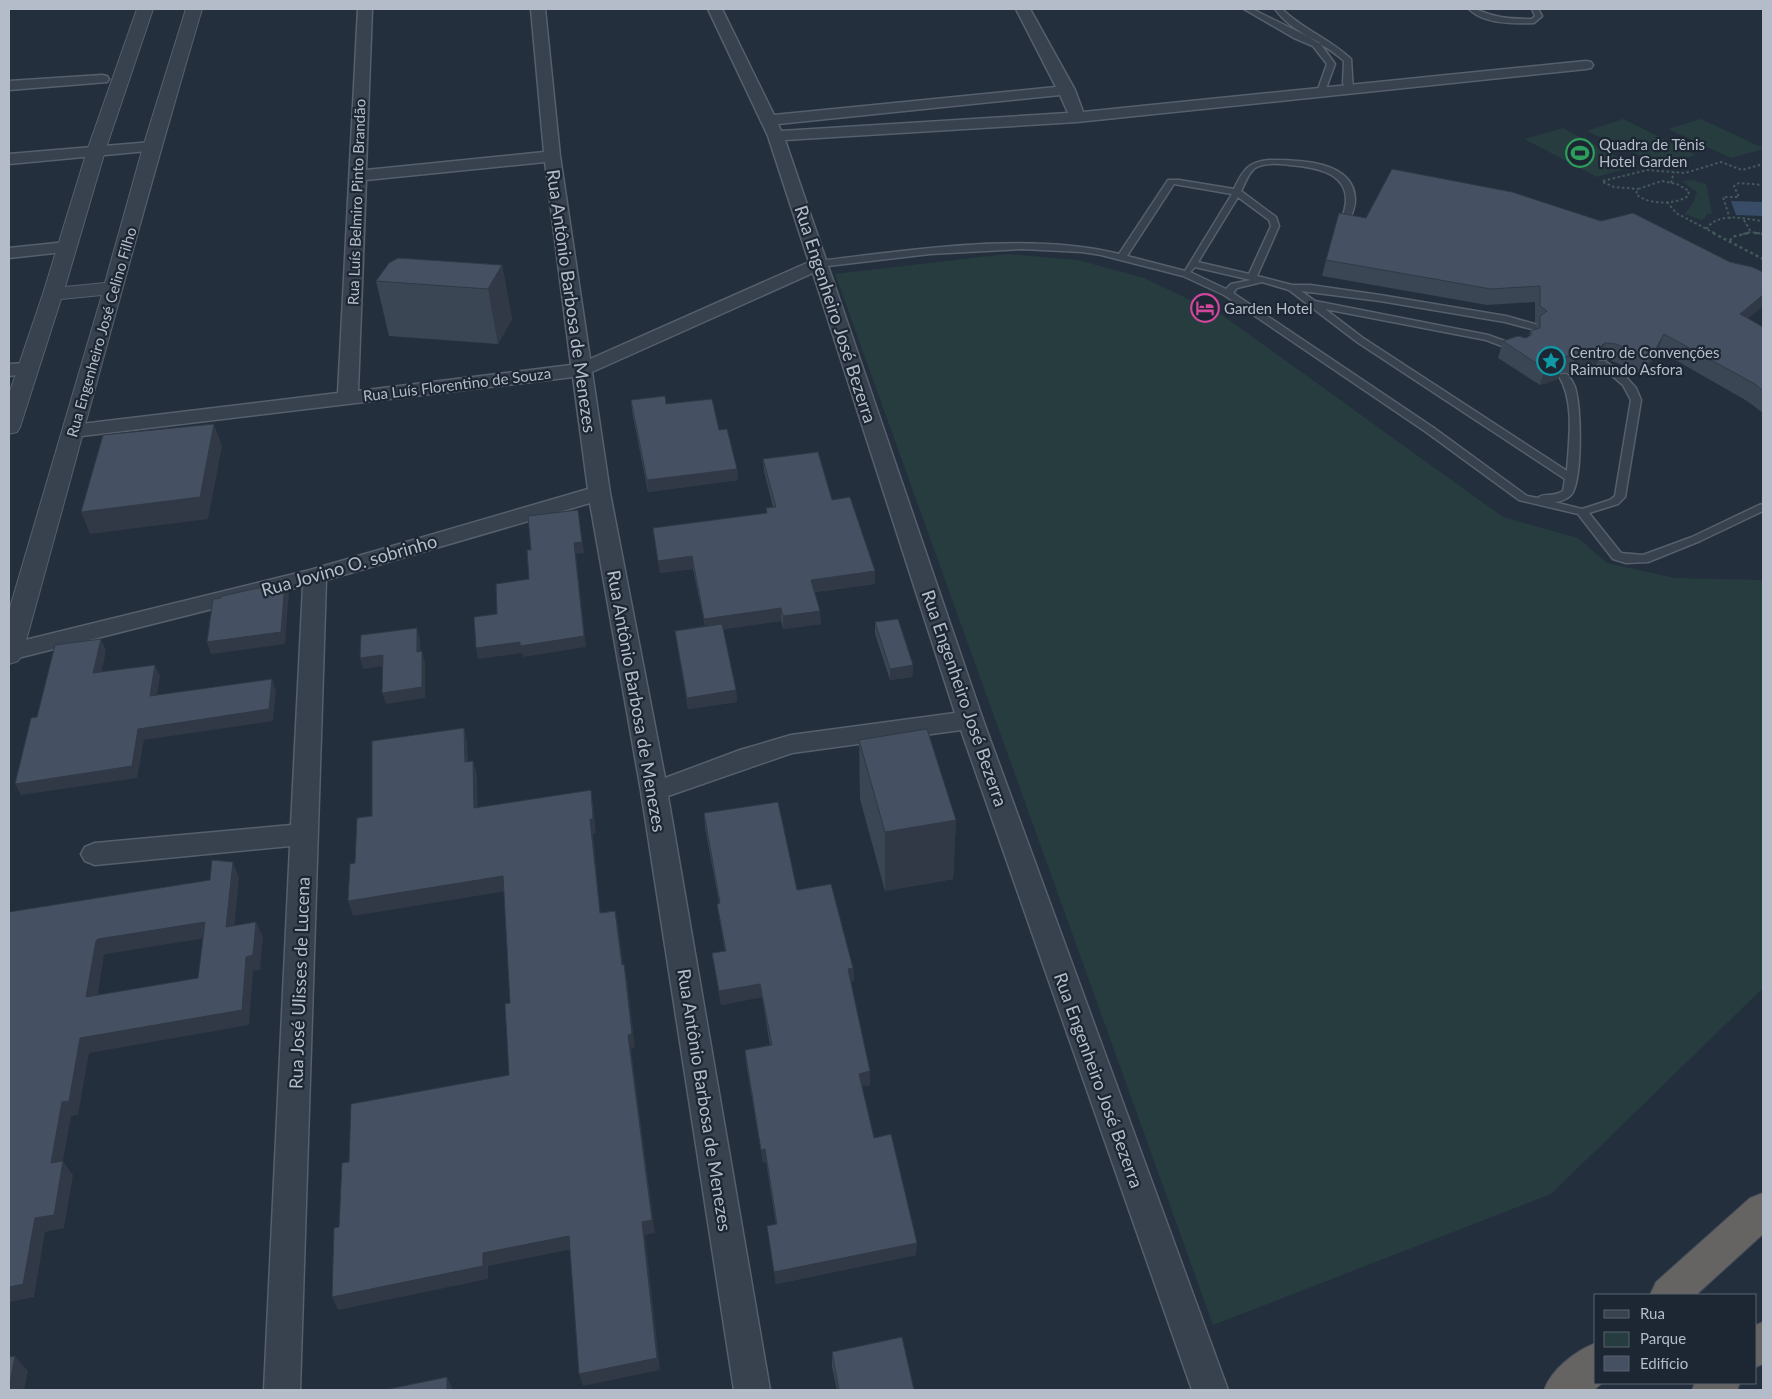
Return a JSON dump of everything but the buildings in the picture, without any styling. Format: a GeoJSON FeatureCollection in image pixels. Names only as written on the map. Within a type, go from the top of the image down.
{"type":"FeatureCollection","features":[{"type":"Feature","properties":{"kind":"highway"},"geometry":{"type":"LineString","coordinates":[[1670,1294],[1763,1210]]}},
{"type":"Feature","properties":{"kind":"highway"},"geometry":{"type":"LineString","coordinates":[[1564,1390],[1594,1364]]}},
{"type":"Feature","properties":{"kind":"street"},"geometry":{"type":"LineString","coordinates":[[9,427],[18,369],[53,294],[96,151],[145,9]]}},
{"type":"Feature","properties":{"kind":"street","name":"Rua Engenheiro José Celino Filho"},"geometry":{"type":"LineString","coordinates":[[9,654],[114,288],[152,147],[194,9]]}},
{"type":"Feature","properties":{"kind":"street","name":"Rua Luís Belmiro Pinto Brandão"},"geometry":{"type":"LineString","coordinates":[[348,396],[365,9]]}},
{"type":"Feature","properties":{"kind":"street","name":"Rua Antônio Barbosa de Menezes"},"geometry":{"type":"LineString","coordinates":[[538,9],[552,156],[599,493],[654,791],[752,1390]]}},
{"type":"Feature","properties":{"kind":"street","name":"Rua Engenheiro José Bezerra"},"geometry":{"type":"LineString","coordinates":[[715,9],[776,136],[970,720],[1210,1390]]}},
{"type":"Feature","properties":{"kind":"street"},"geometry":{"type":"LineString","coordinates":[[1023,9],[1034,33],[1068,90],[1077,117]]}},
{"type":"Feature","properties":{"kind":"street"},"geometry":{"type":"LineString","coordinates":[[776,136],[1077,117],[1586,65]]}},
{"type":"Feature","properties":{"kind":"street"},"geometry":{"type":"LineString","coordinates":[[9,86],[102,79]]}},
{"type":"Feature","properties":{"kind":"street"},"geometry":{"type":"LineString","coordinates":[[768,120],[1068,90]]}},
{"type":"Feature","properties":{"kind":"street"},"geometry":{"type":"LineString","coordinates":[[9,159],[152,147]]}},
{"type":"Feature","properties":{"kind":"street"},"geometry":{"type":"LineString","coordinates":[[357,176],[552,156]]}},
{"type":"Feature","properties":{"kind":"street"},"geometry":{"type":"LineString","coordinates":[[9,253],[66,248]]}},
{"type":"Feature","properties":{"kind":"street","name":"Rua Luís Florentino de Souza"},"geometry":{"type":"LineString","coordinates":[[73,430],[348,396],[581,370],[820,264]]}},
{"type":"Feature","properties":{"kind":"street"},"geometry":{"type":"LineString","coordinates":[[53,294],[114,288]]}},
{"type":"Feature","properties":{"kind":"street","name":"Rua Jovino O. sobrinho"},"geometry":{"type":"LineString","coordinates":[[9,654],[315,576],[599,493]]}},
{"type":"Feature","properties":{"kind":"street","name":"Rua José Ulisses de Lucena"},"geometry":{"type":"LineString","coordinates":[[282,1390],[315,576]]}},
{"type":"Feature","properties":{"kind":"street"},"geometry":{"type":"LineString","coordinates":[[654,791],[791,744],[816,739],[970,720]]}},
{"type":"Feature","properties":{"kind":"street"},"geometry":{"type":"LineString","coordinates":[[95,854],[305,834]]}},
{"type":"Feature","properties":{"kind":"lane"},"geometry":{"type":"LineString","coordinates":[[1247,9],[1316,44],[1326,55],[1331,64],[1321,92]]}},
{"type":"Feature","properties":{"kind":"lane"},"geometry":{"type":"LineString","coordinates":[[1278,9],[1294,24],[1339,50],[1348,61],[1347,83],[1350,89]]}},
{"type":"Feature","properties":{"kind":"lane"},"geometry":{"type":"LineString","coordinates":[[1472,9],[1495,18],[1520,22],[1534,21],[1539,16],[1535,9]]}},
{"type":"Feature","properties":{"kind":"lane"},"geometry":{"type":"LineString","coordinates":[[1186,274],[1194,264],[1237,192],[1245,175],[1254,166],[1265,162],[1282,161],[1336,173],[1347,185],[1351,198],[1343,226]]}},
{"type":"Feature","properties":{"kind":"lane"},"geometry":{"type":"LineString","coordinates":[[1122,257],[1171,182],[1178,182],[1237,192],[1273,219],[1275,226],[1252,277]]}},
{"type":"Feature","properties":{"kind":"lane"},"geometry":{"type":"LineString","coordinates":[[820,264],[930,251],[1022,246],[1082,249],[1122,257],[1186,274],[1227,293],[1430,430],[1523,498],[1582,512],[1614,502],[1620,497],[1636,400],[1627,382],[1602,363]]}},
{"type":"Feature","properties":{"kind":"lane"},"geometry":{"type":"LineString","coordinates":[[1194,264],[1292,288],[1310,288],[1380,298],[1506,319],[1535,327]]}},
{"type":"Feature","properties":{"kind":"lane"},"geometry":{"type":"LineString","coordinates":[[1227,293],[1234,286],[1246,282],[1268,281]]}},
{"type":"Feature","properties":{"kind":"lane"},"geometry":{"type":"LineString","coordinates":[[1292,288],[1360,340],[1572,479]]}},
{"type":"Feature","properties":{"kind":"lane"},"geometry":{"type":"LineString","coordinates":[[1312,304],[1488,338],[1520,350]]}},
{"type":"Feature","properties":{"kind":"lane"},"geometry":{"type":"LineString","coordinates":[[1523,498],[1558,499],[1568,492],[1572,479],[1574,426],[1572,392],[1564,376]]}},
{"type":"Feature","properties":{"kind":"lane"},"geometry":{"type":"LineString","coordinates":[[1582,512],[1617,556],[1636,560],[1644,559],[1696,539],[1763,507]]}},
{"type":"Feature","properties":{"kind":"path"},"geometry":{"type":"LineString","coordinates":[[1638,189],[1636,194],[1643,200],[1681,201],[1688,196],[1685,186],[1671,183],[1655,182],[1638,189],[1614,187],[1603,181],[1646,170],[1685,173],[1721,162],[1742,170],[1763,164]]}},
{"type":"Feature","properties":{"kind":"path"},"geometry":{"type":"LineString","coordinates":[[1671,183],[1674,172]]}},
{"type":"Feature","properties":{"kind":"path"},"geometry":{"type":"LineString","coordinates":[[1730,219],[1723,197],[1739,197],[1734,186],[1739,183],[1763,185]]}},
{"type":"Feature","properties":{"kind":"path"},"geometry":{"type":"LineString","coordinates":[[1667,202],[1676,213],[1763,259]]}},
{"type":"Feature","properties":{"kind":"path"},"geometry":{"type":"LineString","coordinates":[[1706,229],[1709,222],[1721,217],[1763,221]]}},
{"type":"Feature","properties":{"kind":"path"},"geometry":{"type":"LineString","coordinates":[[1744,220],[1751,232]]}},
{"type":"Feature","properties":{"kind":"path"},"geometry":{"type":"LineString","coordinates":[[1730,241],[1732,236],[1751,232],[1763,234]]}},
{"type":"Feature","properties":{"kind":"green space","name":"Quadra de Tênis Hotel Garden"},"geometry":{"type":"Polygon","coordinates":[[[1623,119],[1696,155],[1661,165],[1587,131],[1623,119]]]}},
{"type":"Feature","properties":{"kind":"green space"},"geometry":{"type":"Polygon","coordinates":[[[1701,119],[1763,149],[1731,158],[1668,129],[1701,119]]]}},
{"type":"Feature","properties":{"kind":"green space","name":"Quadra de Tênis Hotel Garden"},"geometry":{"type":"Polygon","coordinates":[[[1563,128],[1635,166],[1597,177],[1524,139],[1563,128]]]}},
{"type":"Feature","properties":{"kind":"green space"},"geometry":{"type":"Polygon","coordinates":[[[1692,180],[1706,184],[1712,214],[1707,214],[1701,220],[1685,214],[1694,201],[1697,192],[1682,181],[1692,180]]]}},
{"type":"Feature","properties":{"kind":"green space"},"geometry":{"type":"Polygon","coordinates":[[[1007,254],[1078,260],[1144,278],[1222,315],[1503,517],[1578,538],[1607,563],[1675,578],[1763,580],[1763,988],[1551,1194],[1213,1325],[835,274],[1007,254]]]}},
{"type":"Feature","properties":{"kind":"water"},"geometry":{"type":"Polygon","coordinates":[[[1731,201],[1763,202],[1763,216],[1736,215],[1731,201]]]}},
{"type":"Feature","properties":{"kind":"place","name":"Quadra de Tênis Hotel Garden"},"geometry":{"type":"Point","coordinates":[1580,153]}},
{"type":"Feature","properties":{"kind":"place","name":"Garden Hotel"},"geometry":{"type":"Point","coordinates":[1205,308]}},
{"type":"Feature","properties":{"kind":"place","name":"Centro de Convenções Raimundo Asfora"},"geometry":{"type":"Point","coordinates":[1551,361]}}]}
